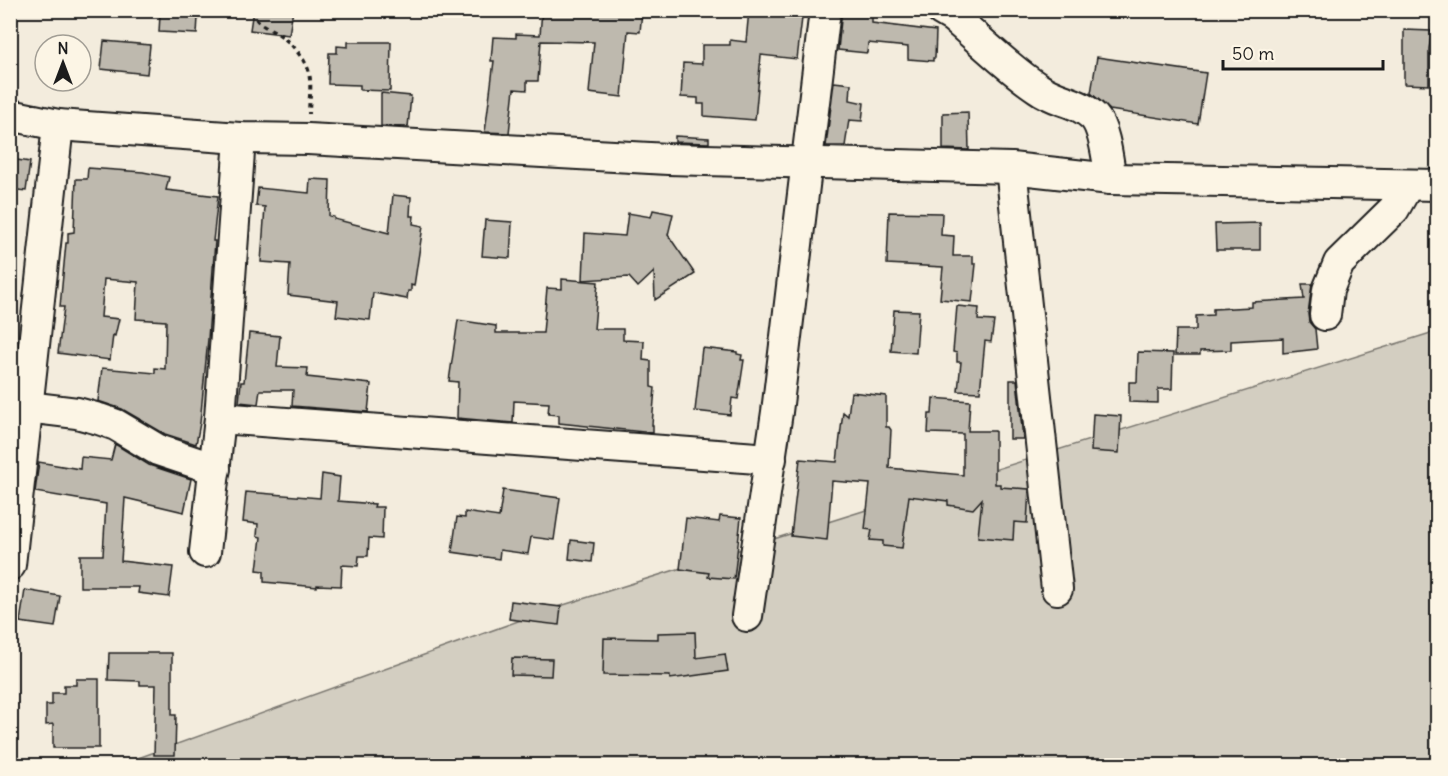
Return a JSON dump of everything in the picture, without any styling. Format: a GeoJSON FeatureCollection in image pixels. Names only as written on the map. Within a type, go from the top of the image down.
{"type":"FeatureCollection","features":[{"type":"Feature","properties":{"kind":"street"},"geometry":{"type":"LineString","coordinates":[[747,616],[771,459],[825,10]]}},
{"type":"Feature","properties":{"kind":"street"},"geometry":{"type":"LineString","coordinates":[[941,10],[953,17],[1038,88],[1056,99],[1074,102],[1095,118],[1101,130],[1111,179]]}},
{"type":"Feature","properties":{"kind":"street"},"geometry":{"type":"LineString","coordinates":[[10,115],[58,125],[240,138],[308,139],[668,159],[1011,168],[1111,179],[1437,185]]}},
{"type":"Feature","properties":{"kind":"street"},"geometry":{"type":"LineString","coordinates":[[10,565],[58,125]]}},
{"type":"Feature","properties":{"kind":"street"},"geometry":{"type":"LineString","coordinates":[[205,552],[220,418],[240,138]]}},
{"type":"Feature","properties":{"kind":"street"},"geometry":{"type":"LineString","coordinates":[[1011,168],[1057,590]]}},
{"type":"Feature","properties":{"kind":"street"},"geometry":{"type":"LineString","coordinates":[[1324,315],[1328,290],[1339,263],[1394,208],[1407,186]]}},
{"type":"Feature","properties":{"kind":"street"},"geometry":{"type":"LineString","coordinates":[[27,407],[77,413],[99,419],[116,425],[158,450],[215,470]]}},
{"type":"Feature","properties":{"kind":"street"},"geometry":{"type":"LineString","coordinates":[[220,418],[771,459]]}},
{"type":"Feature","properties":{"kind":"path"},"geometry":{"type":"LineString","coordinates":[[253,10],[257,22],[283,37],[307,67],[310,84],[308,139]]}},
{"type":"Feature","properties":{"kind":"shaded area"},"geometry":{"type":"Polygon","coordinates":[[[1437,331],[1437,765],[116,766],[557,607],[1437,331]]]}},
{"type":"Feature","properties":{"kind":"building"},"geometry":{"type":"Polygon","coordinates":[[[253,10],[293,10],[289,35],[250,30],[253,10]]]}},
{"type":"Feature","properties":{"kind":"building"},"geometry":{"type":"Polygon","coordinates":[[[542,10],[642,11],[640,32],[628,31],[622,97],[589,93],[594,42],[541,41],[538,81],[527,81],[527,90],[514,89],[509,133],[485,132],[494,61],[491,61],[493,37],[516,38],[516,34],[540,35],[542,10]]]}},
{"type":"Feature","properties":{"kind":"building"},"geometry":{"type":"Polygon","coordinates":[[[749,10],[803,10],[797,59],[761,55],[755,120],[704,116],[704,104],[698,104],[698,98],[681,97],[683,63],[702,64],[702,45],[730,45],[730,40],[746,42],[749,10]]]}},
{"type":"Feature","properties":{"kind":"building"},"geometry":{"type":"Polygon","coordinates":[[[842,10],[872,10],[872,23],[936,31],[935,58],[933,61],[908,59],[908,47],[868,43],[867,53],[838,50],[842,10]]]}},
{"type":"Feature","properties":{"kind":"building"},"geometry":{"type":"Polygon","coordinates":[[[160,15],[198,17],[197,34],[159,32],[160,15]]]}},
{"type":"Feature","properties":{"kind":"building"},"geometry":{"type":"Polygon","coordinates":[[[1404,30],[1432,31],[1429,49],[1429,85],[1404,84],[1404,30]]]}},
{"type":"Feature","properties":{"kind":"building"},"geometry":{"type":"Polygon","coordinates":[[[104,41],[150,45],[147,74],[101,69],[104,41]]]}},
{"type":"Feature","properties":{"kind":"building"},"geometry":{"type":"Polygon","coordinates":[[[348,42],[391,42],[390,91],[360,90],[360,85],[328,84],[329,53],[337,53],[337,46],[348,47],[348,42]]]}},
{"type":"Feature","properties":{"kind":"building"},"geometry":{"type":"Polygon","coordinates":[[[1097,57],[1206,73],[1198,124],[1110,110],[1091,93],[1097,57]]]}},
{"type":"Feature","properties":{"kind":"building"},"geometry":{"type":"Polygon","coordinates":[[[834,82],[851,84],[850,100],[864,103],[862,121],[849,120],[845,146],[826,146],[834,82]]]}},
{"type":"Feature","properties":{"kind":"building"},"geometry":{"type":"Polygon","coordinates":[[[381,93],[411,96],[408,127],[381,126],[381,93]]]}},
{"type":"Feature","properties":{"kind":"building"},"geometry":{"type":"Polygon","coordinates":[[[968,112],[969,150],[943,149],[943,113],[968,112]]]}},
{"type":"Feature","properties":{"kind":"building"},"geometry":{"type":"Polygon","coordinates":[[[675,136],[709,138],[709,143],[675,142],[675,136]]]}},
{"type":"Feature","properties":{"kind":"building"},"geometry":{"type":"Polygon","coordinates":[[[10,159],[30,162],[26,191],[10,189],[10,159]]]}},
{"type":"Feature","properties":{"kind":"building"},"geometry":{"type":"Polygon","coordinates":[[[88,168],[143,172],[169,177],[166,190],[218,196],[213,241],[215,241],[208,339],[196,444],[165,434],[122,409],[98,401],[102,368],[155,373],[155,368],[165,369],[166,321],[136,319],[138,282],[104,279],[101,317],[119,319],[115,336],[113,335],[110,360],[58,353],[64,307],[60,307],[66,243],[68,243],[68,233],[74,232],[76,179],[87,179],[88,168]]]}},
{"type":"Feature","properties":{"kind":"building"},"geometry":{"type":"Polygon","coordinates":[[[310,179],[330,180],[329,216],[389,233],[393,195],[411,197],[410,216],[414,216],[413,224],[423,226],[414,286],[411,285],[407,299],[373,293],[370,320],[336,316],[338,301],[288,295],[290,264],[261,262],[265,207],[256,206],[258,188],[309,193],[310,179]]]}},
{"type":"Feature","properties":{"kind":"building"},"geometry":{"type":"Polygon","coordinates":[[[653,210],[673,214],[668,235],[695,274],[655,300],[654,272],[638,287],[629,277],[583,280],[585,233],[625,236],[628,213],[651,217],[653,210]]]}},
{"type":"Feature","properties":{"kind":"building"},"geometry":{"type":"Polygon","coordinates":[[[889,212],[942,213],[941,235],[954,236],[953,256],[973,256],[973,264],[976,264],[972,302],[940,299],[943,267],[887,264],[889,212]]]}},
{"type":"Feature","properties":{"kind":"building"},"geometry":{"type":"Polygon","coordinates":[[[485,220],[512,222],[510,258],[482,256],[485,220]]]}},
{"type":"Feature","properties":{"kind":"building"},"geometry":{"type":"Polygon","coordinates":[[[1260,223],[1260,250],[1216,250],[1215,224],[1260,223]]]}},
{"type":"Feature","properties":{"kind":"building"},"geometry":{"type":"Polygon","coordinates":[[[562,279],[598,282],[594,329],[623,329],[623,340],[644,341],[643,360],[651,361],[651,387],[655,388],[653,433],[559,423],[559,415],[548,414],[549,403],[514,401],[513,423],[457,418],[458,382],[449,381],[458,320],[496,326],[496,333],[543,333],[547,288],[562,289],[562,279]]]}},
{"type":"Feature","properties":{"kind":"building"},"geometry":{"type":"Polygon","coordinates":[[[1302,284],[1312,284],[1308,314],[1309,322],[1315,329],[1317,349],[1283,353],[1283,338],[1231,341],[1231,350],[1200,351],[1200,355],[1175,355],[1176,330],[1196,330],[1196,316],[1213,315],[1213,309],[1252,307],[1252,302],[1304,299],[1302,284]]]}},
{"type":"Feature","properties":{"kind":"building"},"geometry":{"type":"Polygon","coordinates":[[[957,306],[979,308],[978,320],[994,321],[991,342],[985,341],[980,392],[958,391],[961,362],[957,362],[957,353],[953,352],[957,306]]]}},
{"type":"Feature","properties":{"kind":"building"},"geometry":{"type":"Polygon","coordinates":[[[894,310],[919,311],[916,353],[891,351],[894,310]]]}},
{"type":"Feature","properties":{"kind":"building"},"geometry":{"type":"Polygon","coordinates":[[[249,333],[280,336],[277,367],[308,368],[307,377],[371,384],[368,412],[292,406],[293,390],[260,390],[258,404],[239,402],[241,382],[244,382],[249,333]]]}},
{"type":"Feature","properties":{"kind":"building"},"geometry":{"type":"Polygon","coordinates":[[[702,348],[737,352],[742,355],[741,360],[744,360],[738,399],[732,398],[730,415],[695,411],[702,348]]]}},
{"type":"Feature","properties":{"kind":"building"},"geometry":{"type":"Polygon","coordinates":[[[1138,352],[1173,353],[1172,389],[1158,389],[1158,403],[1129,402],[1129,382],[1137,382],[1138,352]]]}},
{"type":"Feature","properties":{"kind":"building"},"geometry":{"type":"Polygon","coordinates":[[[1010,380],[1017,380],[1023,439],[1010,439],[1010,380]]]}},
{"type":"Feature","properties":{"kind":"building"},"geometry":{"type":"Polygon","coordinates":[[[851,392],[886,396],[886,427],[891,430],[889,468],[963,475],[963,434],[928,433],[929,414],[932,414],[933,398],[970,401],[968,431],[995,431],[995,484],[1000,484],[1000,487],[1029,489],[1027,523],[1014,522],[1013,540],[978,537],[982,499],[973,509],[948,505],[948,501],[909,496],[902,548],[883,546],[883,541],[870,540],[872,530],[865,529],[870,484],[832,481],[827,540],[791,536],[800,459],[837,462],[843,412],[848,416],[851,392]]]}},
{"type":"Feature","properties":{"kind":"building"},"geometry":{"type":"Polygon","coordinates":[[[1093,414],[1121,416],[1119,453],[1091,451],[1093,414]]]}},
{"type":"Feature","properties":{"kind":"building"},"geometry":{"type":"Polygon","coordinates":[[[115,444],[149,465],[191,479],[184,512],[125,498],[121,561],[173,567],[169,597],[138,593],[139,587],[80,587],[80,555],[103,555],[106,504],[35,492],[39,462],[80,469],[81,457],[111,460],[115,444]]]}},
{"type":"Feature","properties":{"kind":"building"},"geometry":{"type":"Polygon","coordinates":[[[322,474],[340,477],[338,501],[375,504],[374,507],[383,507],[382,539],[369,538],[368,556],[359,556],[358,566],[342,565],[341,586],[317,585],[317,587],[264,582],[264,571],[257,570],[261,537],[257,536],[258,524],[243,522],[246,492],[320,498],[322,474]]]}},
{"type":"Feature","properties":{"kind":"building"},"geometry":{"type":"Polygon","coordinates":[[[503,490],[560,498],[554,540],[531,537],[528,554],[500,550],[499,559],[452,552],[457,517],[465,518],[465,512],[499,517],[503,490]]]}},
{"type":"Feature","properties":{"kind":"building"},"geometry":{"type":"Polygon","coordinates":[[[720,516],[741,518],[734,579],[708,577],[709,573],[680,569],[686,518],[719,522],[720,516]]]}},
{"type":"Feature","properties":{"kind":"building"},"geometry":{"type":"Polygon","coordinates":[[[571,540],[594,543],[592,562],[569,559],[571,540]]]}},
{"type":"Feature","properties":{"kind":"building"},"geometry":{"type":"Polygon","coordinates":[[[25,590],[60,596],[55,627],[20,622],[25,590]]]}},
{"type":"Feature","properties":{"kind":"building"},"geometry":{"type":"Polygon","coordinates":[[[511,601],[561,607],[559,625],[509,619],[511,601]]]}},
{"type":"Feature","properties":{"kind":"building"},"geometry":{"type":"Polygon","coordinates":[[[695,632],[696,658],[725,654],[728,671],[670,679],[670,676],[603,675],[604,638],[658,639],[658,633],[695,632]]]}},
{"type":"Feature","properties":{"kind":"building"},"geometry":{"type":"Polygon","coordinates":[[[109,653],[172,653],[172,715],[176,715],[175,755],[154,755],[156,685],[140,685],[140,681],[108,680],[109,653]]]}},
{"type":"Feature","properties":{"kind":"building"},"geometry":{"type":"Polygon","coordinates":[[[512,658],[552,659],[551,676],[511,675],[512,658]]]}},
{"type":"Feature","properties":{"kind":"building"},"geometry":{"type":"Polygon","coordinates":[[[76,679],[99,679],[99,748],[53,748],[53,724],[46,725],[46,705],[52,705],[52,693],[64,693],[64,685],[76,685],[76,679]]]}}]}
